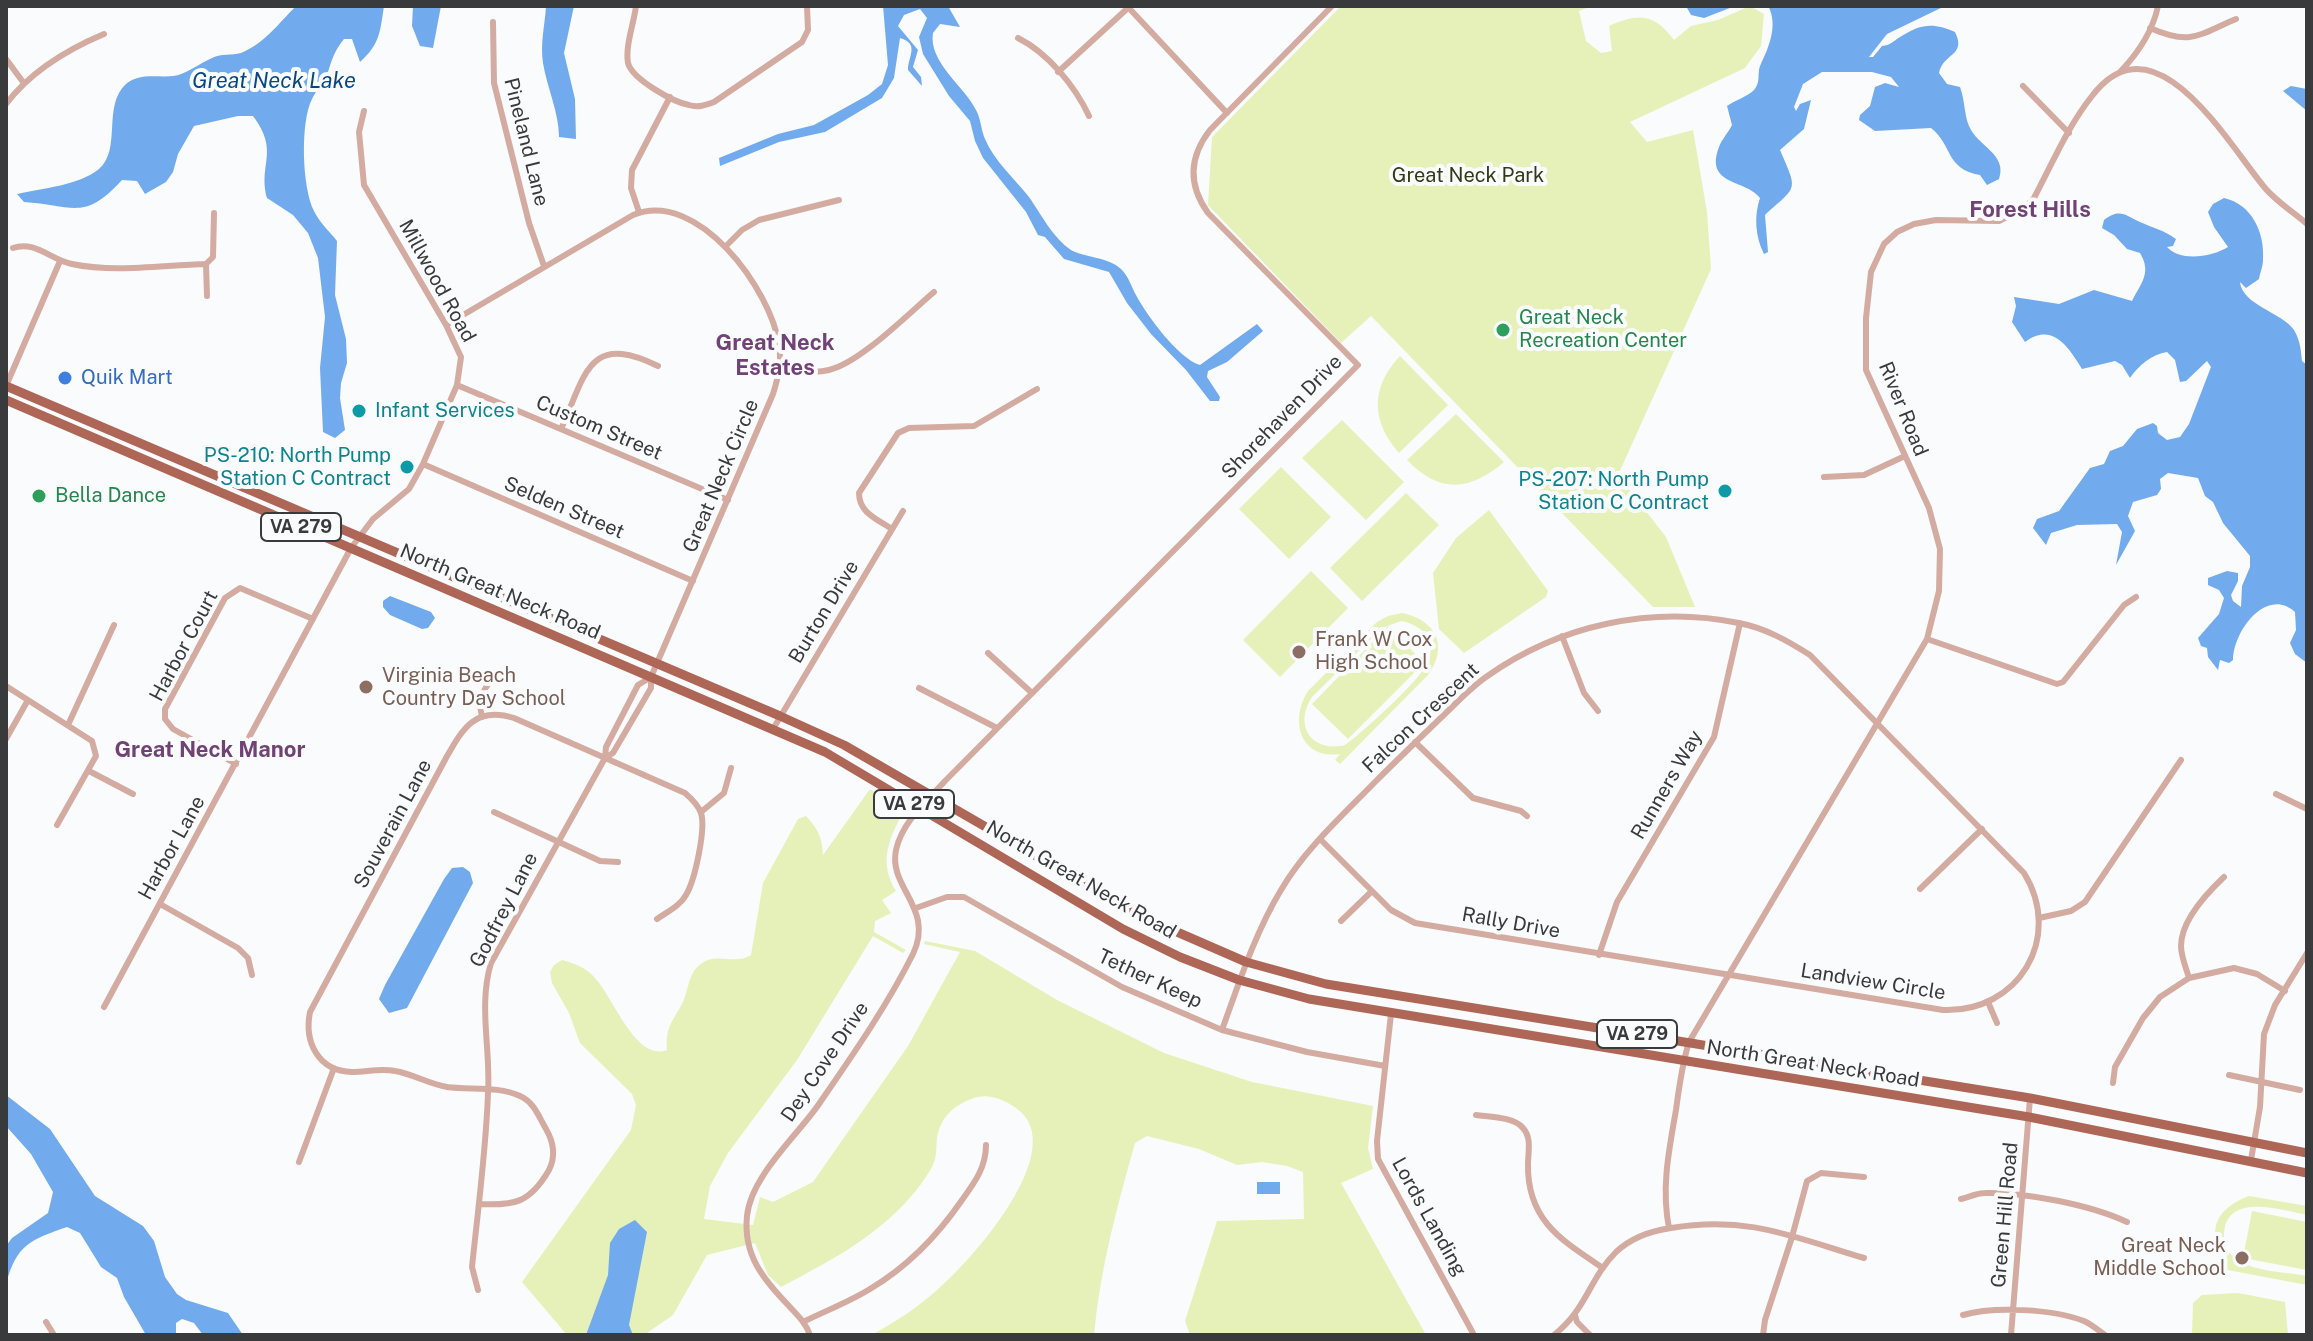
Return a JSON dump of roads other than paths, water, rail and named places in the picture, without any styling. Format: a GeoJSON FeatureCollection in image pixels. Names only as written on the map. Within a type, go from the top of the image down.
{"type":"FeatureCollection","features":[{"type":"Feature","properties":{"kind":"main road","name":"North Great Neck Road"},"geometry":{"type":"LineString","coordinates":[[6,386],[844,745],[1138,915],[1246,962],[1326,984],[2030,1098],[2307,1153]]}},
{"type":"Feature","properties":{"kind":"main road","name":"North Great Neck Road"},"geometry":{"type":"LineString","coordinates":[[6,400],[825,752],[1123,929],[1180,957],[1239,980],[1309,999],[1391,1014],[2029,1117],[2307,1173]]}},
{"type":"Feature","properties":{"kind":"street"},"geometry":{"type":"LineString","coordinates":[[636,6],[628,57],[631,70],[639,79],[686,105],[707,105],[797,47],[808,30],[807,6]]}},
{"type":"Feature","properties":{"kind":"street","name":"Shorehaven Drive"},"geometry":{"type":"LineString","coordinates":[[931,796],[1358,365],[1208,213],[1193,178],[1195,155],[1203,139],[1332,6]]}},
{"type":"Feature","properties":{"kind":"street","name":"River Road"},"geometry":{"type":"LineString","coordinates":[[1669,1228],[1664,1184],[1689,1042],[1927,639],[1939,591],[1940,549],[1929,508],[1866,370],[1866,318],[1871,272],[1884,244],[1897,232],[1914,224],[1936,220],[1999,221],[2024,208],[2034,198],[2093,94],[2131,60],[2150,28],[2158,6]]}},
{"type":"Feature","properties":{"kind":"street"},"geometry":{"type":"LineString","coordinates":[[1058,72],[1128,7],[1227,113]]}},
{"type":"Feature","properties":{"kind":"street"},"geometry":{"type":"LineString","coordinates":[[2150,28],[2173,38],[2187,39],[2236,19]]}},
{"type":"Feature","properties":{"kind":"street","name":"Pineland Lane"},"geometry":{"type":"LineString","coordinates":[[493,22],[491,51],[494,83],[529,223],[544,266]]}},
{"type":"Feature","properties":{"kind":"street"},"geometry":{"type":"LineString","coordinates":[[6,104],[23,82],[75,47],[104,34]]}},
{"type":"Feature","properties":{"kind":"street"},"geometry":{"type":"LineString","coordinates":[[1018,38],[1033,47],[1058,72],[1077,94],[1089,116]]}},
{"type":"Feature","properties":{"kind":"street"},"geometry":{"type":"LineString","coordinates":[[6,59],[23,82]]}},
{"type":"Feature","properties":{"kind":"street"},"geometry":{"type":"LineString","coordinates":[[2121,71],[2143,70],[2166,76],[2192,94],[2268,191],[2307,224]]}},
{"type":"Feature","properties":{"kind":"street"},"geometry":{"type":"LineString","coordinates":[[2023,86],[2069,133]]}},
{"type":"Feature","properties":{"kind":"street"},"geometry":{"type":"LineString","coordinates":[[446,325],[639,212],[631,188],[632,170],[670,97]]}},
{"type":"Feature","properties":{"kind":"street","name":"Millwood Road"},"geometry":{"type":"LineString","coordinates":[[360,536],[373,519],[409,489],[457,385],[461,357],[446,325],[364,185],[359,132],[364,111]]}},
{"type":"Feature","properties":{"kind":"street"},"geometry":{"type":"LineString","coordinates":[[725,247],[742,230],[759,220],[839,200]]}},
{"type":"Feature","properties":{"kind":"street","name":"Great Neck Circle"},"geometry":{"type":"LineString","coordinates":[[639,212],[657,210],[699,227],[740,263],[765,299],[779,345],[780,367],[773,394],[657,663]]}},
{"type":"Feature","properties":{"kind":"street"},"geometry":{"type":"LineString","coordinates":[[13,248],[30,246],[60,261],[96,267],[206,264],[213,257],[214,213]]}},
{"type":"Feature","properties":{"kind":"street"},"geometry":{"type":"LineString","coordinates":[[6,386],[60,261]]}},
{"type":"Feature","properties":{"kind":"street"},"geometry":{"type":"LineString","coordinates":[[206,264],[207,296]]}},
{"type":"Feature","properties":{"kind":"street"},"geometry":{"type":"LineString","coordinates":[[780,367],[818,371],[847,363],[934,292]]}},
{"type":"Feature","properties":{"kind":"street"},"geometry":{"type":"LineString","coordinates":[[561,429],[586,374],[597,360],[611,353],[626,352],[658,366]]}},
{"type":"Feature","properties":{"kind":"street","name":"Custom Street"},"geometry":{"type":"LineString","coordinates":[[457,385],[728,500]]}},
{"type":"Feature","properties":{"kind":"street"},"geometry":{"type":"LineString","coordinates":[[892,529],[864,511],[859,493],[898,433],[909,428],[974,426],[1037,389]]}},
{"type":"Feature","properties":{"kind":"street"},"geometry":{"type":"LineString","coordinates":[[1824,477],[1864,475],[1905,456]]}},
{"type":"Feature","properties":{"kind":"street","name":"Selden Street"},"geometry":{"type":"LineString","coordinates":[[423,464],[693,581]]}},
{"type":"Feature","properties":{"kind":"street","name":"Burton Drive"},"geometry":{"type":"LineString","coordinates":[[773,729],[903,511]]}},
{"type":"Feature","properties":{"kind":"street","name":"Harbor Lane"},"geometry":{"type":"LineString","coordinates":[[104,1007],[360,536]]}},
{"type":"Feature","properties":{"kind":"street","name":"Harbor Court"},"geometry":{"type":"LineString","coordinates":[[236,764],[168,725],[165,709],[225,598],[236,589],[245,589],[313,619]]}},
{"type":"Feature","properties":{"kind":"street"},"geometry":{"type":"LineString","coordinates":[[1927,639],[2057,684],[2063,682],[2124,605],[2136,597]]}},
{"type":"Feature","properties":{"kind":"street","name":"Falcon Crescent"},"geometry":{"type":"LineString","coordinates":[[1222,1030],[1246,962],[1281,889],[1320,839],[1483,678],[1517,656],[1562,636],[1612,621],[1673,616],[1740,623],[1783,638],[1810,655],[1879,724]]}},
{"type":"Feature","properties":{"kind":"street","name":"Runners Way"},"geometry":{"type":"LineString","coordinates":[[1599,955],[1617,902],[1714,737],[1740,623]]}},
{"type":"Feature","properties":{"kind":"street"},"geometry":{"type":"LineString","coordinates":[[68,725],[114,625]]}},
{"type":"Feature","properties":{"kind":"street"},"geometry":{"type":"LineString","coordinates":[[1562,636],[1584,693],[1598,711]]}},
{"type":"Feature","properties":{"kind":"street"},"geometry":{"type":"LineString","coordinates":[[988,653],[1032,693]]}},
{"type":"Feature","properties":{"kind":"street","name":"Godfrey Lane"},"geometry":{"type":"LineString","coordinates":[[605,758],[613,753],[639,712],[651,688],[651,677],[657,663]]}},
{"type":"Feature","properties":{"kind":"street"},"geometry":{"type":"LineString","coordinates":[[500,672],[489,682],[481,696],[482,717],[497,714],[514,718],[685,793],[701,812],[703,832],[691,884],[679,904],[657,919]]}},
{"type":"Feature","properties":{"kind":"street","name":"Godfrey Lane"},"geometry":{"type":"LineString","coordinates":[[478,1290],[472,1267],[489,1091],[486,981],[491,963],[605,758],[606,747],[638,685],[651,677]]}},
{"type":"Feature","properties":{"kind":"street"},"geometry":{"type":"LineString","coordinates":[[6,686],[92,741],[96,756],[57,825]]}},
{"type":"Feature","properties":{"kind":"street"},"geometry":{"type":"LineString","coordinates":[[919,688],[997,728]]}},
{"type":"Feature","properties":{"kind":"street"},"geometry":{"type":"LineString","coordinates":[[6,739],[28,700]]}},
{"type":"Feature","properties":{"kind":"street","name":"Souverain Lane"},"geometry":{"type":"LineString","coordinates":[[334,1068],[321,1060],[311,1045],[307,1024],[310,1012],[461,732],[469,722],[482,717]]}},
{"type":"Feature","properties":{"kind":"street","name":"Landview Circle"},"geometry":{"type":"LineString","coordinates":[[1727,976],[1943,1010],[1965,1010],[1988,1002],[2014,985],[2028,965],[2038,939],[2039,918],[2030,882],[1879,724]]}},
{"type":"Feature","properties":{"kind":"street"},"geometry":{"type":"LineString","coordinates":[[1415,742],[1473,798],[1521,811],[1527,816]]}},
{"type":"Feature","properties":{"kind":"street"},"geometry":{"type":"LineString","coordinates":[[2039,918],[2071,911],[2085,902],[2181,760]]}},
{"type":"Feature","properties":{"kind":"street"},"geometry":{"type":"LineString","coordinates":[[701,812],[724,793],[731,768]]}},
{"type":"Feature","properties":{"kind":"street"},"geometry":{"type":"LineString","coordinates":[[89,771],[133,794]]}},
{"type":"Feature","properties":{"kind":"street"},"geometry":{"type":"LineString","coordinates":[[2276,794],[2307,809]]}},
{"type":"Feature","properties":{"kind":"street","name":"Dey Cove Drive"},"geometry":{"type":"LineString","coordinates":[[810,1335],[803,1322],[766,1281],[751,1255],[747,1234],[749,1206],[757,1185],[817,1107],[912,955],[918,936],[916,908],[897,871],[896,855],[900,839],[920,807],[931,796]]}},
{"type":"Feature","properties":{"kind":"street"},"geometry":{"type":"LineString","coordinates":[[494,812],[600,861],[618,862]]}},
{"type":"Feature","properties":{"kind":"street"},"geometry":{"type":"LineString","coordinates":[[1920,889],[1982,829]]}},
{"type":"Feature","properties":{"kind":"street","name":"Rally Drive"},"geometry":{"type":"LineString","coordinates":[[1320,839],[1391,910],[1415,923],[1727,976]]}},
{"type":"Feature","properties":{"kind":"street"},"geometry":{"type":"LineString","coordinates":[[2189,978],[2181,946],[2185,929],[2206,894],[2224,877]]}},
{"type":"Feature","properties":{"kind":"street"},"geometry":{"type":"LineString","coordinates":[[1341,921],[1371,892]]}},
{"type":"Feature","properties":{"kind":"street","name":"Tether Keep"},"geometry":{"type":"LineString","coordinates":[[916,908],[955,896],[972,900],[1122,987],[1222,1030],[1307,1052],[1385,1066]]}},
{"type":"Feature","properties":{"kind":"street"},"geometry":{"type":"LineString","coordinates":[[160,904],[238,948],[248,958],[252,975]]}},
{"type":"Feature","properties":{"kind":"street"},"geometry":{"type":"LineString","coordinates":[[2251,1160],[2262,1082],[2264,1034],[2272,1012],[2306,957]]}},
{"type":"Feature","properties":{"kind":"street"},"geometry":{"type":"LineString","coordinates":[[2113,1083],[2115,1067],[2143,1018],[2160,997],[2189,978],[2234,968],[2257,974],[2285,991]]}},
{"type":"Feature","properties":{"kind":"street"},"geometry":{"type":"LineString","coordinates":[[1988,1002],[1997,1023]]}},
{"type":"Feature","properties":{"kind":"street","name":"Lords Landing"},"geometry":{"type":"LineString","coordinates":[[1391,1014],[1377,1141],[1378,1159],[1474,1335]]}},
{"type":"Feature","properties":{"kind":"street"},"geometry":{"type":"LineString","coordinates":[[299,1162],[334,1068],[351,1072],[392,1070],[446,1087],[516,1094],[528,1101],[550,1136],[553,1157],[549,1169],[530,1195],[521,1201],[507,1206],[479,1204]]}},
{"type":"Feature","properties":{"kind":"street"},"geometry":{"type":"LineString","coordinates":[[2229,1075],[2300,1090]]}},
{"type":"Feature","properties":{"kind":"street","name":"Green Hill Road"},"geometry":{"type":"LineString","coordinates":[[2011,1335],[2030,1098]]}},
{"type":"Feature","properties":{"kind":"street"},"geometry":{"type":"LineString","coordinates":[[1476,1115],[1515,1122],[1523,1127],[1529,1141],[1530,1190],[1539,1213],[1563,1241],[1603,1268]]}},
{"type":"Feature","properties":{"kind":"street"},"geometry":{"type":"LineString","coordinates":[[803,1322],[871,1289],[916,1254],[945,1224],[977,1179],[986,1159],[986,1145]]}},
{"type":"Feature","properties":{"kind":"street"},"geometry":{"type":"LineString","coordinates":[[1763,1335],[1804,1187],[1811,1177],[1826,1172],[1864,1177]]}},
{"type":"Feature","properties":{"kind":"street"},"geometry":{"type":"LineString","coordinates":[[1961,1199],[1983,1193],[2022,1196],[2104,1211],[2127,1222]]}},
{"type":"Feature","properties":{"kind":"street"},"geometry":{"type":"LineString","coordinates":[[1554,1335],[1575,1315],[1614,1254],[1632,1240],[1653,1231],[1729,1223],[1757,1226],[1864,1258]]}},
{"type":"Feature","properties":{"kind":"street"},"geometry":{"type":"LineString","coordinates":[[1963,1315],[1981,1310],[2063,1315],[2087,1322],[2105,1335]]}},
{"type":"Feature","properties":{"kind":"street"},"geometry":{"type":"LineString","coordinates":[[1575,1315],[1577,1322],[1590,1335]]}},
{"type":"Feature","properties":{"kind":"street"},"geometry":{"type":"LineString","coordinates":[[46,1322],[54,1335]]}},
{"type":"Feature","properties":{"kind":"water","name":"Great Neck Lake"},"geometry":{"type":"Polygon","coordinates":[[[296,6],[384,6],[378,37],[360,62],[352,39],[344,39],[341,43],[308,109],[304,138],[310,201],[319,219],[337,241],[335,295],[346,339],[347,363],[340,398],[345,430],[335,438],[323,432],[320,368],[325,317],[318,258],[308,233],[293,215],[267,198],[267,149],[261,128],[253,116],[238,116],[194,126],[166,182],[145,194],[137,181],[122,180],[98,202],[77,208],[24,202],[17,194],[70,183],[99,169],[110,150],[115,104],[119,93],[131,80],[178,75],[216,56],[250,49],[296,6]]]}},
{"type":"Feature","properties":{"kind":"water"},"geometry":{"type":"Polygon","coordinates":[[[413,6],[441,6],[433,48],[420,46],[412,26],[413,6]]]}},
{"type":"Feature","properties":{"kind":"water"},"geometry":{"type":"Polygon","coordinates":[[[546,6],[574,6],[564,53],[575,99],[576,139],[559,137],[542,56],[546,6]]]}},
{"type":"Feature","properties":{"kind":"water"},"geometry":{"type":"Polygon","coordinates":[[[883,6],[948,6],[960,27],[940,24],[933,33],[936,54],[971,101],[994,155],[1065,245],[1121,269],[1164,336],[1183,354],[1200,365],[1257,324],[1263,331],[1227,362],[1208,371],[1207,377],[1220,397],[1219,401],[1210,401],[1186,370],[1151,334],[1127,303],[1109,272],[1064,259],[1045,237],[1038,235],[1026,212],[983,158],[970,121],[949,96],[923,54],[919,37],[927,18],[920,9],[904,15],[898,26],[918,50],[913,67],[921,77],[922,86],[908,70],[912,51],[910,44],[900,38],[894,78],[882,98],[825,132],[779,142],[720,166],[719,158],[778,134],[814,125],[882,84],[888,65],[883,6]]]}},
{"type":"Feature","properties":{"kind":"water"},"geometry":{"type":"Polygon","coordinates":[[[1686,6],[1735,6],[1704,18],[1691,15],[1686,6]]]}},
{"type":"Feature","properties":{"kind":"water"},"geometry":{"type":"Polygon","coordinates":[[[1768,6],[1945,6],[1887,34],[1869,57],[1873,57],[1882,46],[1920,27],[1940,27],[1955,32],[1958,46],[1939,73],[1947,84],[1960,87],[1969,126],[1996,157],[2001,170],[1999,179],[1987,185],[1980,175],[1961,168],[1931,128],[1875,131],[1859,120],[1870,106],[1875,87],[1885,83],[1899,87],[1891,77],[1872,72],[1822,72],[1803,84],[1794,107],[1796,111],[1800,104],[1811,100],[1804,129],[1780,150],[1792,187],[1765,215],[1768,252],[1764,254],[1756,226],[1760,198],[1722,175],[1717,169],[1716,160],[1720,144],[1732,125],[1727,106],[1754,90],[1757,84],[1772,29],[1768,6]]]}},
{"type":"Feature","properties":{"kind":"water"},"geometry":{"type":"Polygon","coordinates":[[[2291,86],[2307,89],[2307,111],[2283,91],[2291,86]]]}},
{"type":"Feature","properties":{"kind":"water"},"geometry":{"type":"Polygon","coordinates":[[[2224,198],[2234,201],[2249,213],[2262,240],[2263,262],[2259,279],[2246,288],[2240,282],[2242,290],[2255,303],[2289,324],[2299,341],[2302,361],[2307,365],[2307,663],[2295,654],[2290,643],[2296,630],[2295,612],[2284,605],[2263,608],[2253,616],[2239,637],[2233,660],[2229,663],[2220,660],[2218,670],[2208,657],[2207,648],[2201,646],[2198,638],[2219,614],[2224,598],[2219,590],[2208,585],[2208,578],[2227,571],[2238,573],[2238,581],[2231,595],[2241,607],[2242,586],[2250,567],[2250,556],[2223,523],[2213,502],[2205,496],[2198,478],[2168,473],[2160,479],[2161,489],[2157,495],[2133,502],[2128,516],[2135,531],[2116,565],[2122,532],[2117,524],[2077,525],[2051,533],[2046,545],[2033,528],[2037,519],[2059,511],[2090,468],[2104,464],[2110,451],[2123,446],[2137,429],[2153,423],[2158,433],[2167,440],[2180,437],[2189,424],[2211,367],[2207,361],[2186,381],[2180,382],[2175,360],[2167,352],[2146,361],[2130,378],[2122,365],[2115,361],[2082,369],[2058,339],[2043,335],[2025,342],[2012,322],[2016,306],[2014,297],[2059,304],[2094,290],[2132,301],[2144,278],[2143,260],[2140,253],[2127,249],[2102,228],[2104,220],[2114,214],[2126,215],[2176,239],[2173,246],[2167,247],[2173,252],[2188,256],[2205,255],[2228,247],[2208,212],[2213,204],[2224,198]]]}},
{"type":"Feature","properties":{"kind":"water"},"geometry":{"type":"Polygon","coordinates":[[[390,596],[431,612],[435,618],[428,628],[422,629],[390,615],[383,607],[383,601],[390,596]]]}},
{"type":"Feature","properties":{"kind":"water"},"geometry":{"type":"Polygon","coordinates":[[[463,867],[470,872],[473,883],[407,1008],[389,1013],[379,999],[385,985],[444,879],[452,868],[463,867]]]}},
{"type":"Feature","properties":{"kind":"water"},"geometry":{"type":"Polygon","coordinates":[[[6,1095],[50,1129],[95,1196],[143,1226],[154,1241],[165,1277],[177,1294],[186,1300],[228,1313],[243,1335],[203,1335],[194,1323],[182,1319],[176,1323],[176,1335],[146,1335],[117,1278],[101,1267],[80,1233],[67,1227],[27,1245],[15,1260],[6,1284],[6,1246],[12,1238],[48,1213],[53,1192],[31,1154],[6,1126],[6,1095]]]}},
{"type":"Feature","properties":{"kind":"water"},"geometry":{"type":"Polygon","coordinates":[[[1257,1182],[1280,1182],[1280,1194],[1257,1194],[1257,1182]]]}},
{"type":"Feature","properties":{"kind":"water"},"geometry":{"type":"Polygon","coordinates":[[[635,1220],[647,1232],[629,1325],[633,1335],[586,1335],[608,1275],[610,1243],[619,1229],[635,1220]]]}},
{"type":"Feature","properties":{"kind":"place","name":"Great Neck Recreation Center"},"geometry":{"type":"Point","coordinates":[1503,330]}},
{"type":"Feature","properties":{"kind":"place","name":"Quik Mart"},"geometry":{"type":"Point","coordinates":[65,378]}},
{"type":"Feature","properties":{"kind":"place","name":"Infant Services"},"geometry":{"type":"Point","coordinates":[359,411]}},
{"type":"Feature","properties":{"kind":"place","name":"PS-210: North Pump Station C Contract"},"geometry":{"type":"Point","coordinates":[407,467]}},
{"type":"Feature","properties":{"kind":"place","name":"PS-207: North Pump Station C Contract"},"geometry":{"type":"Point","coordinates":[1725,491]}},
{"type":"Feature","properties":{"kind":"place","name":"Bella Dance"},"geometry":{"type":"Point","coordinates":[39,496]}},
{"type":"Feature","properties":{"kind":"place","name":"Frank W Cox High School"},"geometry":{"type":"Point","coordinates":[1299,652]}},
{"type":"Feature","properties":{"kind":"place","name":"Virginia Beach Country Day School"},"geometry":{"type":"Point","coordinates":[366,687]}},
{"type":"Feature","properties":{"kind":"place","name":"Great Neck Middle School"},"geometry":{"type":"Point","coordinates":[2242,1258]}},
{"type":"Feature","properties":{"kind":"district","name":"Forest Hills"},"geometry":{"type":"Point","coordinates":[2030,210]}},
{"type":"Feature","properties":{"kind":"district","name":"Great Neck Estates"},"geometry":{"type":"Point","coordinates":[775,356]}},
{"type":"Feature","properties":{"kind":"district","name":"Great Neck Manor"},"geometry":{"type":"Point","coordinates":[210,750]}},
{"type":"Feature","properties":{"kind":"park label","name":"Great Neck Park"},"geometry":{"type":"Point","coordinates":[1468,176]}}]}
